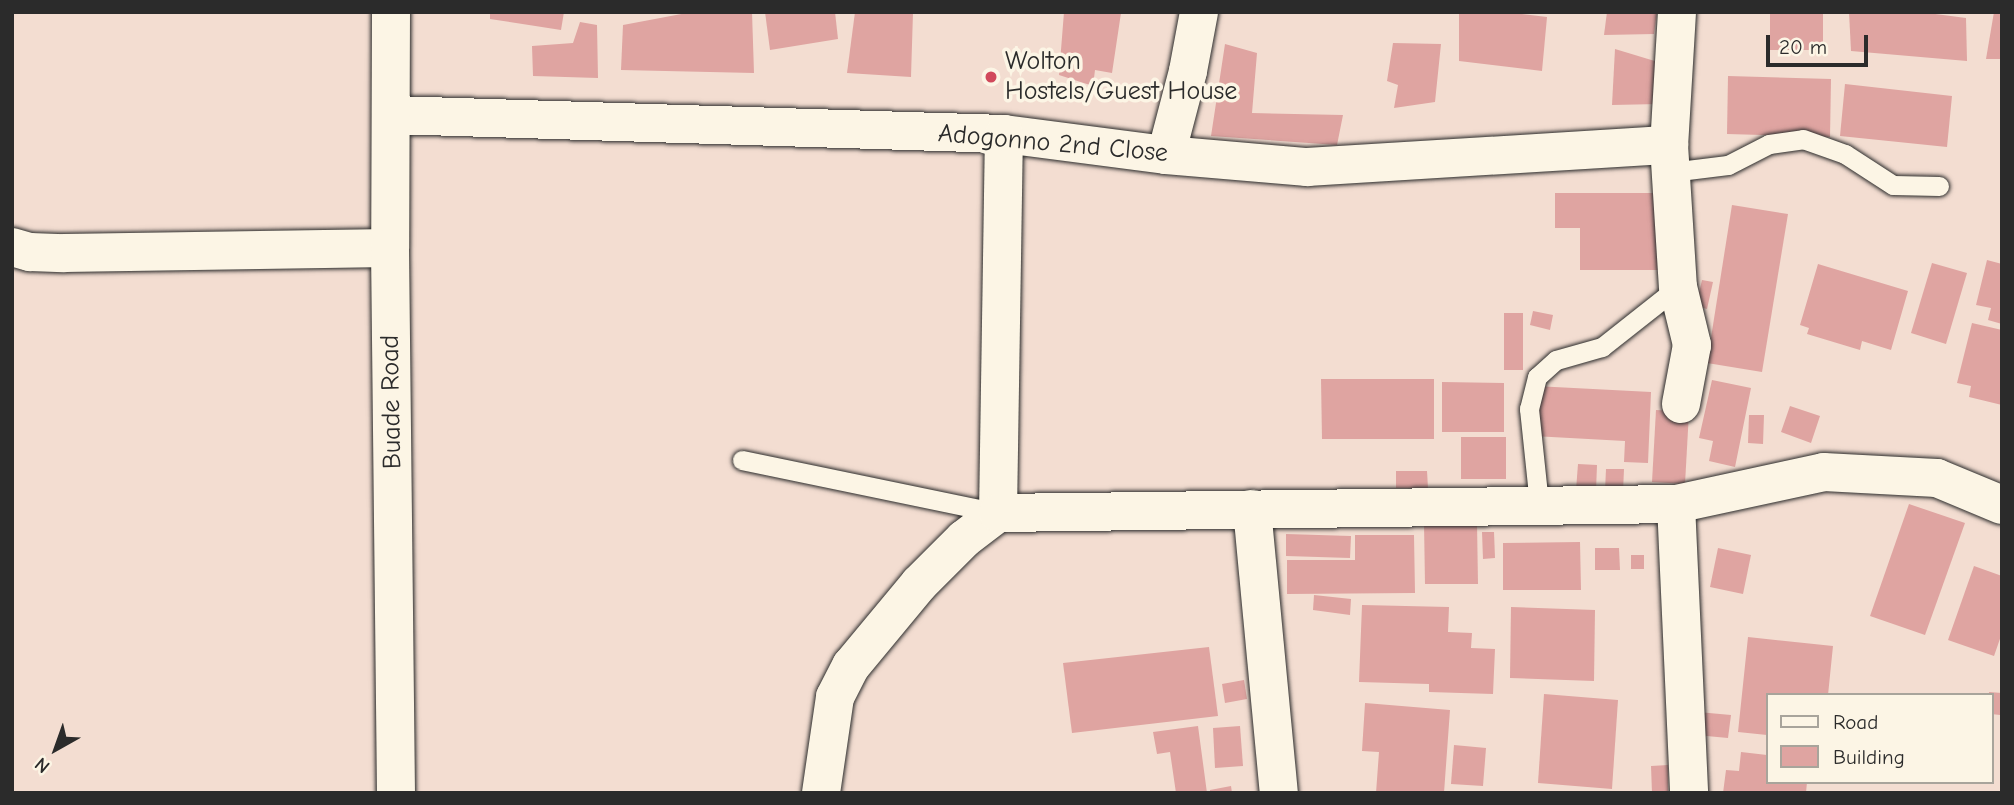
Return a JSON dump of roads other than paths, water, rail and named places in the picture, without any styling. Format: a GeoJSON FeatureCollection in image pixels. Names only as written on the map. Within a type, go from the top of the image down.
{"type":"FeatureCollection","features":[{"type":"Feature","properties":{"kind":"street","name":"Buade Road"},"geometry":{"type":"LineString","coordinates":[[391,12],[393,115],[390,248],[397,793]]}},
{"type":"Feature","properties":{"kind":"street"},"geometry":{"type":"LineString","coordinates":[[1167,155],[1188,71],[1199,12]]}},
{"type":"Feature","properties":{"kind":"street"},"geometry":{"type":"LineString","coordinates":[[1677,12],[1670,158],[1678,287],[1692,345],[1681,404]]}},
{"type":"Feature","properties":{"kind":"street","name":"Adogonno 2nd Close"},"geometry":{"type":"LineString","coordinates":[[393,115],[1004,134],[1167,155],[1307,167],[1670,158]]}},
{"type":"Feature","properties":{"kind":"street"},"geometry":{"type":"LineString","coordinates":[[998,513],[1004,134]]}},
{"type":"Feature","properties":{"kind":"street"},"geometry":{"type":"LineString","coordinates":[[12,247],[30,252],[64,253],[390,248]]}},
{"type":"Feature","properties":{"kind":"street"},"geometry":{"type":"LineString","coordinates":[[821,793],[835,697],[851,666],[919,584],[964,540],[998,513],[1676,504],[1824,472],[1937,478],[2002,505]]}},
{"type":"Feature","properties":{"kind":"street"},"geometry":{"type":"LineString","coordinates":[[1676,504],[1689,793]]}},
{"type":"Feature","properties":{"kind":"street"},"geometry":{"type":"LineString","coordinates":[[1252,509],[1279,793]]}},
{"type":"Feature","properties":{"kind":"lane"},"geometry":{"type":"LineString","coordinates":[[1670,158],[1728,165],[1769,144],[1803,139],[1845,154],[1893,185],[1939,186]]}},
{"type":"Feature","properties":{"kind":"lane"},"geometry":{"type":"LineString","coordinates":[[1539,504],[1529,408],[1537,377],[1556,360],[1602,346],[1678,287]]}},
{"type":"Feature","properties":{"kind":"lane"},"geometry":{"type":"LineString","coordinates":[[742,460],[998,513]]}},
{"type":"Feature","properties":{"kind":"place","name":"Wolton Hostels/Guest House"},"geometry":{"type":"Point","coordinates":[991,77]}}]}
